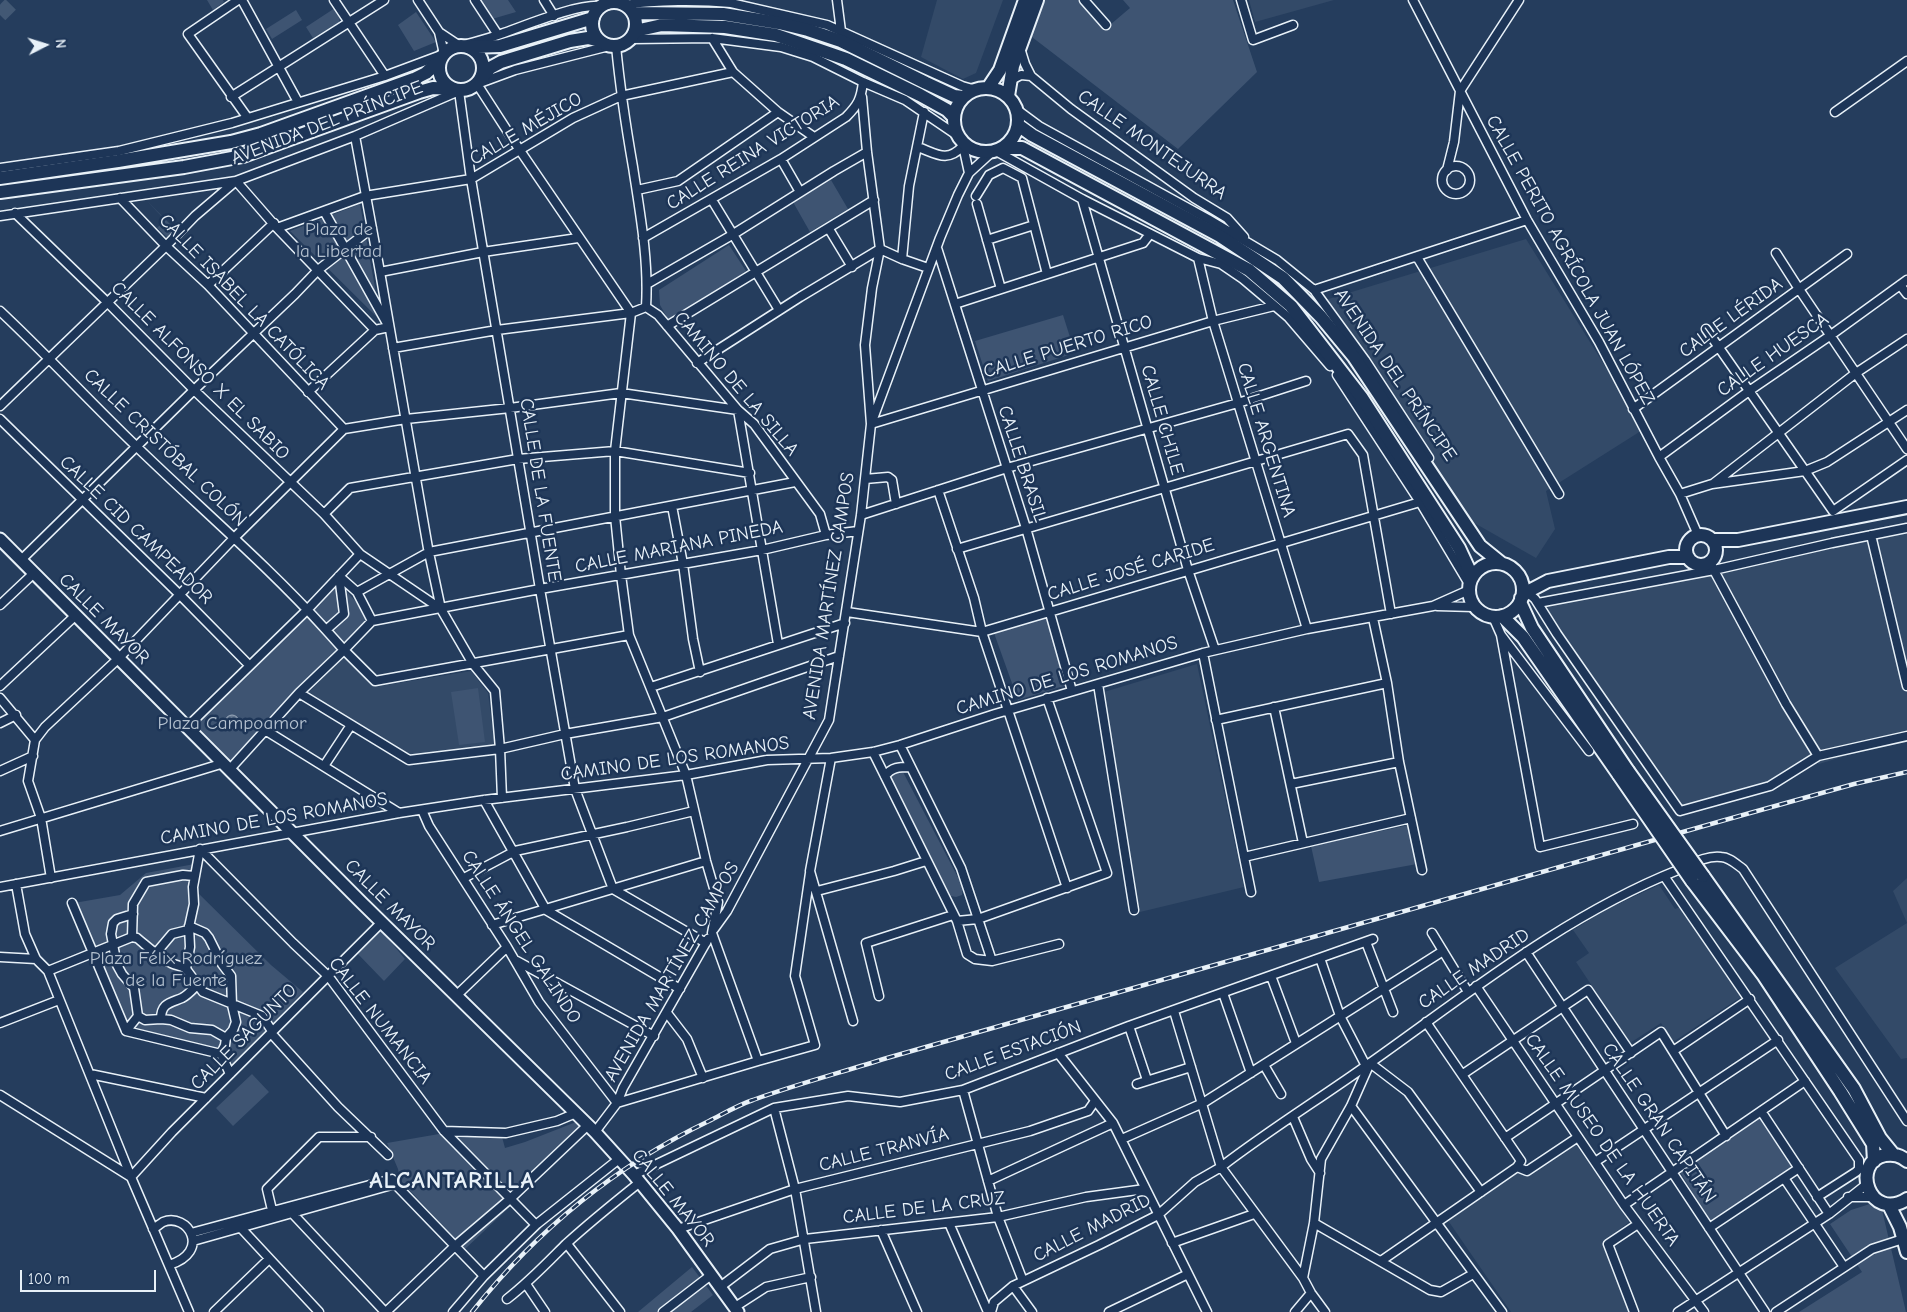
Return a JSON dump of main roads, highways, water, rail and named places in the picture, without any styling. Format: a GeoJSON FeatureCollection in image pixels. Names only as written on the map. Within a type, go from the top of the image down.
{"type":"FeatureCollection","features":[{"type":"Feature","properties":{"kind":"main road"},"geometry":{"type":"LineString","coordinates":[[982,89],[1000,70],[1025,0]]}},
{"type":"Feature","properties":{"kind":"main road"},"geometry":{"type":"LineString","coordinates":[[1008,96],[1013,66],[1037,0]]}},
{"type":"Feature","properties":{"kind":"main road"},"geometry":{"type":"LineString","coordinates":[[954,117],[947,110],[920,95],[846,59],[776,35],[725,27],[662,25],[633,35],[621,45],[608,45],[588,38],[570,41],[501,62],[490,68],[469,90],[455,90],[443,81],[440,76],[439,64],[443,56],[454,47],[483,48],[500,46],[593,18],[611,4],[724,14],[801,28],[841,41],[954,96],[963,97]]}},
{"type":"Feature","properties":{"kind":"main road"},"geometry":{"type":"LineString","coordinates":[[611,4],[636,22],[633,35]]}},
{"type":"Feature","properties":{"kind":"main road"},"geometry":{"type":"LineString","coordinates":[[593,18],[592,27],[595,35],[608,45]]}},
{"type":"Feature","properties":{"kind":"main road"},"geometry":{"type":"LineString","coordinates":[[464,46],[479,54],[482,60],[483,72],[479,81]]}},
{"type":"Feature","properties":{"kind":"main road","name":"AVENIDA DEL PRÍNCIPE"},"geometry":{"type":"LineString","coordinates":[[0,178],[231,142],[261,134],[414,79],[426,73],[443,56]]}},
{"type":"Feature","properties":{"kind":"main road"},"geometry":{"type":"LineString","coordinates":[[997,150],[1014,136],[1018,125],[1016,109],[1008,96],[1000,90],[982,89],[969,92],[956,107],[954,117],[955,127],[961,141],[968,146],[979,151],[997,150],[1022,148],[1249,270],[1291,306],[1362,398],[1459,548],[1470,583],[1471,601],[1474,607],[1480,612],[1498,617],[1524,637],[1624,773],[1840,1090],[1873,1144],[1874,1161]]}},
{"type":"Feature","properties":{"kind":"main road","name":"AVENIDA DEL PRÍNCIPE"},"geometry":{"type":"LineString","coordinates":[[0,192],[184,168],[243,156],[426,90],[455,90]]}},
{"type":"Feature","properties":{"kind":"main road","name":"AVENIDA DEL PRÍNCIPE"},"geometry":{"type":"LineString","coordinates":[[1018,125],[1032,135],[1220,236],[1283,278],[1322,317],[1354,357],[1480,546],[1509,568]]}},
{"type":"Feature","properties":{"kind":"main road"},"geometry":{"type":"LineString","coordinates":[[1738,540],[1713,562],[1700,565],[1695,564],[1687,552],[1690,539],[1698,535],[1706,535],[1713,540],[1738,540],[1907,507]]}},
{"type":"Feature","properties":{"kind":"main road","name":"CALLE MAYOR"},"geometry":{"type":"LineString","coordinates":[[0,539],[382,922],[591,1128],[637,1179],[678,1229],[736,1310]]}},
{"type":"Feature","properties":{"kind":"main road"},"geometry":{"type":"LineString","coordinates":[[1713,540],[1716,550],[1713,562]]}},
{"type":"Feature","properties":{"kind":"main road"},"geometry":{"type":"LineString","coordinates":[[1498,617],[1516,608],[1523,597],[1548,581],[1687,552]]}},
{"type":"Feature","properties":{"kind":"main road"},"geometry":{"type":"LineString","coordinates":[[1470,583],[1484,565],[1509,568],[1548,581]]}},
{"type":"Feature","properties":{"kind":"main road"},"geometry":{"type":"LineString","coordinates":[[1509,568],[1523,590],[1523,597],[1532,628],[1624,773]]}},
{"type":"Feature","properties":{"kind":"main road"},"geometry":{"type":"LineString","coordinates":[[1697,879],[1854,1089],[1880,1138],[1902,1156]]}},
{"type":"Feature","properties":{"kind":"main road"},"geometry":{"type":"LineString","coordinates":[[1902,1156],[1882,1156],[1874,1161],[1868,1169],[1867,1189],[1881,1203],[1890,1205],[1907,1199]]}},
{"type":"Feature","properties":{"kind":"main road"},"geometry":{"type":"LineString","coordinates":[[1890,1205],[1900,1227],[1907,1252]]}},
{"type":"Feature","properties":{"kind":"tunnel"},"geometry":{"type":"LineString","coordinates":[[0,15],[15,0]]}},
{"type":"Feature","properties":{"kind":"railway"},"geometry":{"type":"LineString","coordinates":[[472,1312],[523,1254],[579,1203],[641,1158],[747,1102],[887,1058],[1725,820],[1854,784],[1907,772]]}},
{"type":"Feature","properties":{"kind":"district","name":"ALCANTARILLA"},"geometry":{"type":"Point","coordinates":[452,1181]}},
{"type":"Feature","properties":{"kind":"park label","name":"Plaza de la Libertad"},"geometry":{"type":"Point","coordinates":[339,241]}},
{"type":"Feature","properties":{"kind":"park label","name":"Plaza Campoamor"},"geometry":{"type":"Point","coordinates":[232,724]}},
{"type":"Feature","properties":{"kind":"park label","name":"Plaza Félix Rodríguez de la Fuente"},"geometry":{"type":"Point","coordinates":[176,970]}}]}
